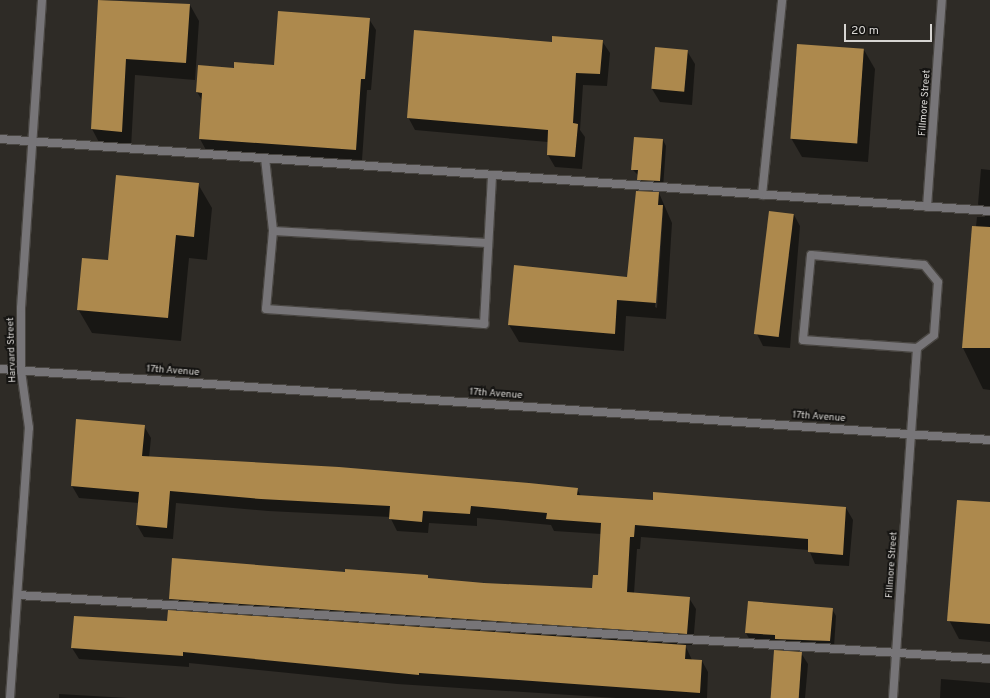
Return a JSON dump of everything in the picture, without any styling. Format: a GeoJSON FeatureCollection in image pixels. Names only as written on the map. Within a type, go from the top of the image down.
{"type":"FeatureCollection","features":[{"type":"Feature","properties":{"kind":"street","name":"Harvard Street"},"geometry":{"type":"LineString","coordinates":[[10,698],[29,428],[21,370],[21,308],[42,0]]}},
{"type":"Feature","properties":{"kind":"street"},"geometry":{"type":"LineString","coordinates":[[762,195],[782,0]]}},
{"type":"Feature","properties":{"kind":"street","name":"Fillmore Street"},"geometry":{"type":"LineString","coordinates":[[927,207],[942,0]]}},
{"type":"Feature","properties":{"kind":"street"},"geometry":{"type":"LineString","coordinates":[[0,139],[990,211]]}},
{"type":"Feature","properties":{"kind":"street"},"geometry":{"type":"LineString","coordinates":[[265,158],[273,230],[266,309],[484,324],[492,175]]}},
{"type":"Feature","properties":{"kind":"street"},"geometry":{"type":"LineString","coordinates":[[273,230],[488,243]]}},
{"type":"Feature","properties":{"kind":"street"},"geometry":{"type":"LineString","coordinates":[[811,255],[924,265],[938,282],[934,335],[917,348],[803,340],[811,255]]}},
{"type":"Feature","properties":{"kind":"street","name":"Fillmore Street"},"geometry":{"type":"LineString","coordinates":[[893,698],[917,348]]}},
{"type":"Feature","properties":{"kind":"street","name":"17th Avenue"},"geometry":{"type":"LineString","coordinates":[[0,369],[990,440]]}},
{"type":"Feature","properties":{"kind":"street"},"geometry":{"type":"LineString","coordinates":[[18,595],[990,659]]}},
{"type":"Feature","properties":{"kind":"building"},"geometry":{"type":"Polygon","coordinates":[[[98,0],[190,4],[186,63],[126,59],[122,132],[91,129],[98,0]]]}},
{"type":"Feature","properties":{"kind":"building"},"geometry":{"type":"Polygon","coordinates":[[[278,11],[370,18],[365,79],[361,79],[356,150],[199,139],[202,93],[196,92],[198,65],[234,68],[234,62],[274,65],[278,11]]]}},
{"type":"Feature","properties":{"kind":"building"},"geometry":{"type":"Polygon","coordinates":[[[414,30],[552,42],[552,36],[603,40],[600,74],[576,73],[573,123],[578,124],[575,157],[547,155],[548,130],[407,118],[414,30]]]}},
{"type":"Feature","properties":{"kind":"building"},"geometry":{"type":"Polygon","coordinates":[[[797,44],[864,49],[857,143],[790,139],[797,44]]]}},
{"type":"Feature","properties":{"kind":"building"},"geometry":{"type":"Polygon","coordinates":[[[655,47],[688,50],[684,92],[651,89],[655,47]]]}},
{"type":"Feature","properties":{"kind":"building"},"geometry":{"type":"Polygon","coordinates":[[[634,137],[663,139],[660,181],[637,180],[638,170],[631,170],[634,137]]]}},
{"type":"Feature","properties":{"kind":"building"},"geometry":{"type":"Polygon","coordinates":[[[116,175],[199,183],[194,237],[176,235],[168,318],[77,310],[82,258],[108,260],[116,175]]]}},
{"type":"Feature","properties":{"kind":"building"},"geometry":{"type":"Polygon","coordinates":[[[636,191],[659,192],[658,205],[663,205],[656,303],[617,300],[615,334],[508,325],[514,265],[627,277],[636,191]]]}},
{"type":"Feature","properties":{"kind":"building"},"geometry":{"type":"Polygon","coordinates":[[[769,211],[794,214],[779,337],[754,334],[769,211]]]}},
{"type":"Feature","properties":{"kind":"building"},"geometry":{"type":"Polygon","coordinates":[[[972,226],[990,227],[990,348],[962,348],[972,226]]]}},
{"type":"Feature","properties":{"kind":"building"},"geometry":{"type":"Polygon","coordinates":[[[76,419],[145,425],[142,456],[339,467],[529,483],[578,488],[577,495],[653,500],[653,492],[846,507],[843,555],[808,552],[808,539],[635,525],[634,537],[630,537],[627,592],[690,597],[687,634],[169,599],[172,558],[345,572],[345,569],[428,575],[428,578],[484,583],[592,588],[593,575],[598,575],[601,523],[546,519],[547,513],[471,506],[470,514],[423,511],[422,522],[389,519],[390,506],[261,499],[170,491],[167,528],[136,525],[139,492],[71,486],[76,419]]]}},
{"type":"Feature","properties":{"kind":"building"},"geometry":{"type":"Polygon","coordinates":[[[957,500],[990,502],[990,624],[947,621],[957,500]]]}},
{"type":"Feature","properties":{"kind":"building"},"geometry":{"type":"Polygon","coordinates":[[[748,601],[833,608],[830,641],[775,639],[775,635],[745,633],[748,601]]]}},
{"type":"Feature","properties":{"kind":"building"},"geometry":{"type":"Polygon","coordinates":[[[168,610],[686,645],[685,659],[702,660],[700,693],[419,673],[419,675],[183,652],[183,656],[71,648],[74,616],[167,621],[168,610]]]}},
{"type":"Feature","properties":{"kind":"building"},"geometry":{"type":"Polygon","coordinates":[[[774,650],[802,652],[799,698],[771,698],[774,650]]]}}]}
